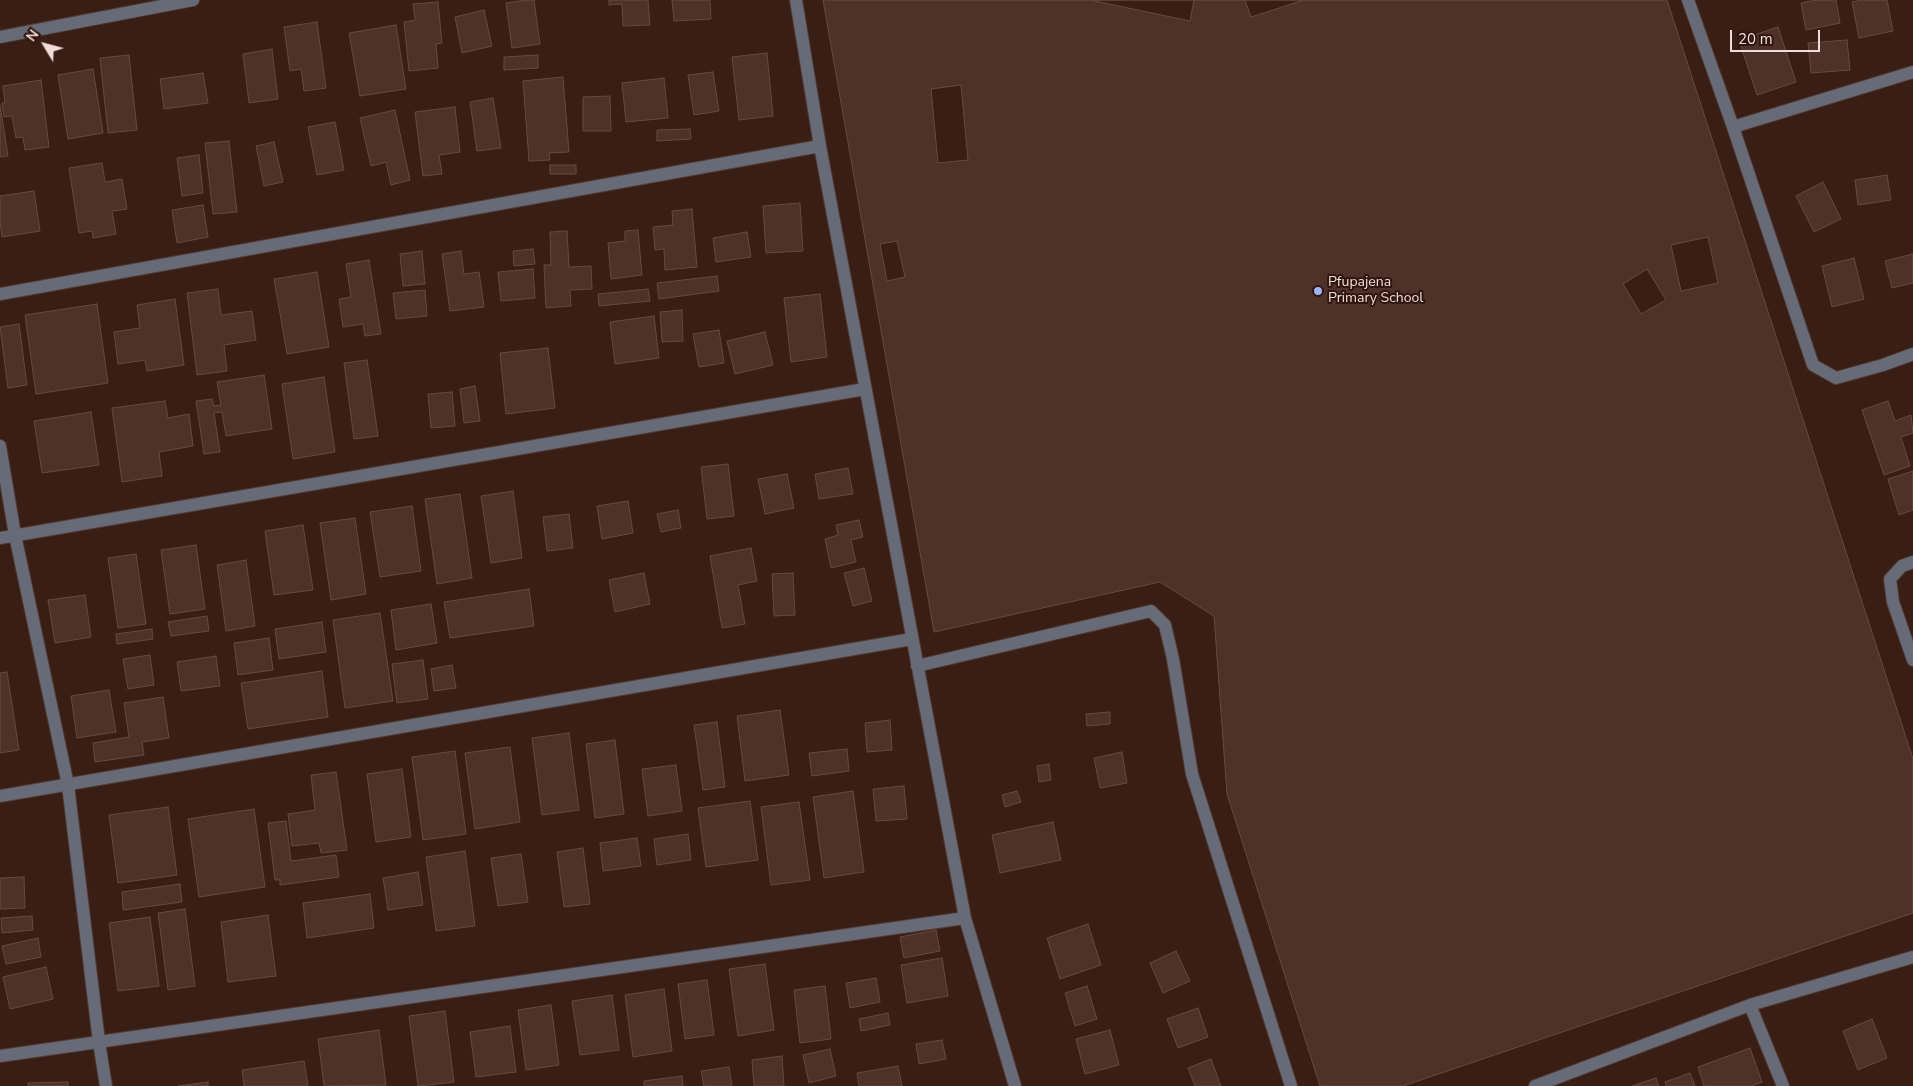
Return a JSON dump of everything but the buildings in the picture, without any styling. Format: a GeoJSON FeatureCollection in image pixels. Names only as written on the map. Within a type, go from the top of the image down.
{"type":"FeatureCollection","features":[{"type":"Feature","properties":{"kind":"street"},"geometry":{"type":"LineString","coordinates":[[0,37],[193,0]]}},
{"type":"Feature","properties":{"kind":"street"},"geometry":{"type":"LineString","coordinates":[[796,0],[820,146],[965,918],[1015,1086]]}},
{"type":"Feature","properties":{"kind":"street"},"geometry":{"type":"LineString","coordinates":[[1688,0],[1733,127],[1813,366],[1836,378],[1883,365],[1913,354]]}},
{"type":"Feature","properties":{"kind":"street"},"geometry":{"type":"LineString","coordinates":[[1733,127],[1913,72]]}},
{"type":"Feature","properties":{"kind":"street"},"geometry":{"type":"LineString","coordinates":[[0,294],[820,146]]}},
{"type":"Feature","properties":{"kind":"street"},"geometry":{"type":"LineString","coordinates":[[0,538],[865,389]]}},
{"type":"Feature","properties":{"kind":"street"},"geometry":{"type":"LineString","coordinates":[[0,446],[16,535],[68,785],[106,1086]]}},
{"type":"Feature","properties":{"kind":"street"},"geometry":{"type":"LineString","coordinates":[[1913,562],[1902,566],[1890,579],[1893,602],[1913,660]]}},
{"type":"Feature","properties":{"kind":"street"},"geometry":{"type":"LineString","coordinates":[[917,666],[1151,610],[1165,625],[1192,774],[1292,1086]]}},
{"type":"Feature","properties":{"kind":"street"},"geometry":{"type":"LineString","coordinates":[[0,796],[912,639]]}},
{"type":"Feature","properties":{"kind":"street"},"geometry":{"type":"LineString","coordinates":[[0,1056],[965,918]]}},
{"type":"Feature","properties":{"kind":"street"},"geometry":{"type":"LineString","coordinates":[[1536,1086],[1750,1005],[1913,957]]}},
{"type":"Feature","properties":{"kind":"street"},"geometry":{"type":"LineString","coordinates":[[1750,1005],[1782,1086]]}},
{"type":"Feature","properties":{"kind":"place","name":"Pfupajena Primary School"},"geometry":{"type":"Point","coordinates":[1318,291]}}]}
